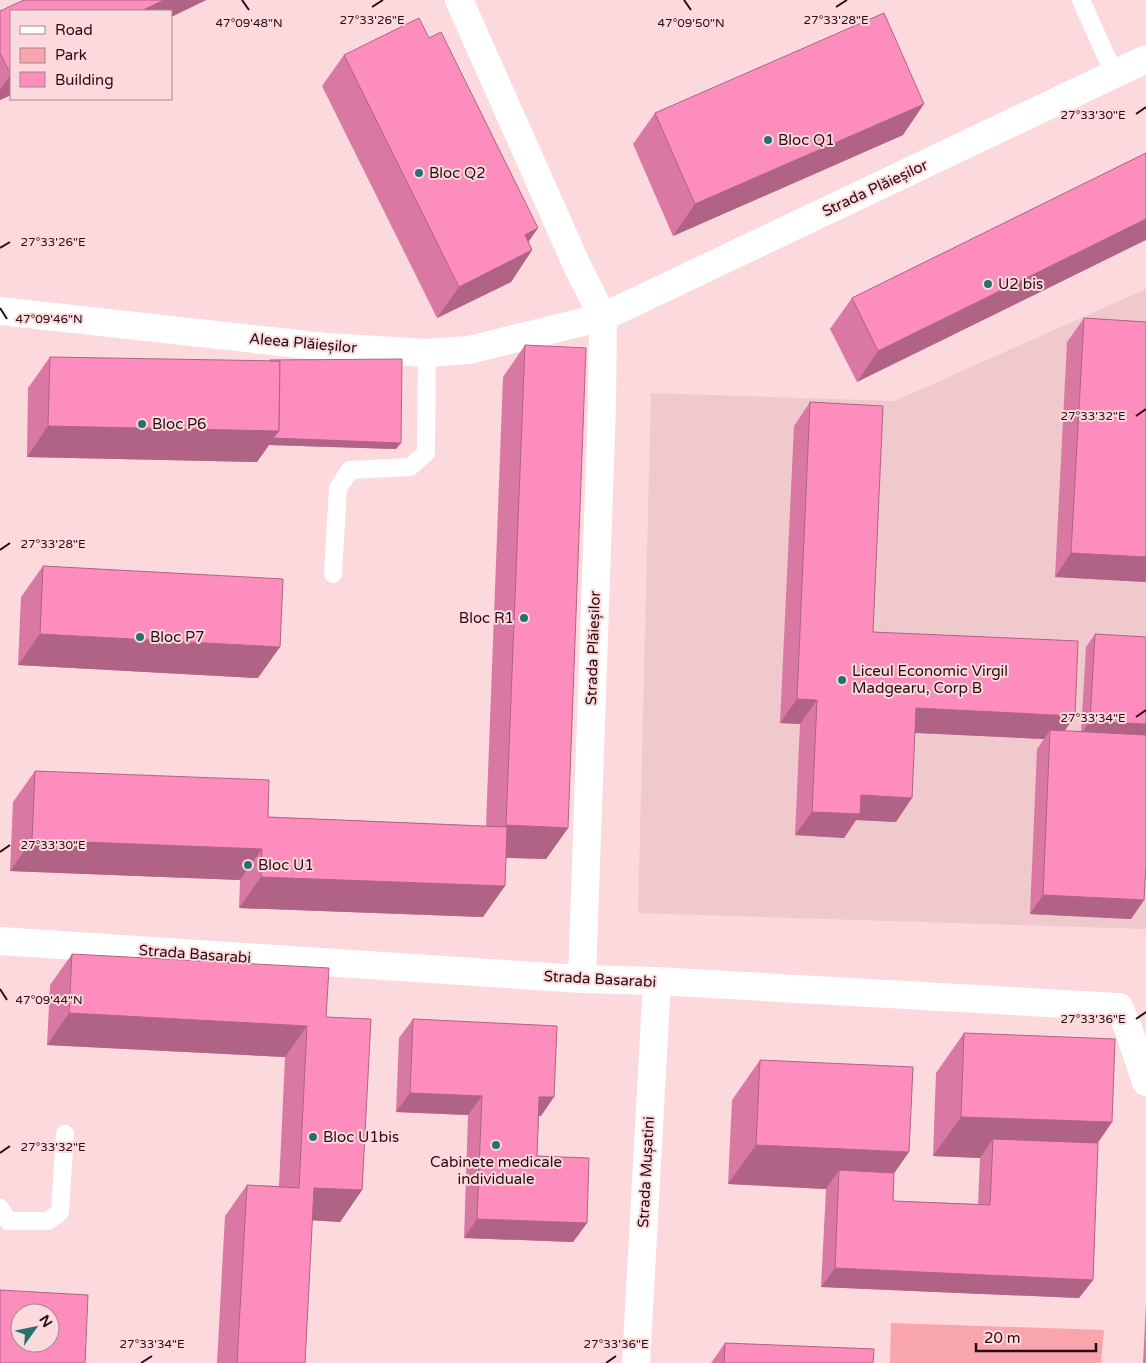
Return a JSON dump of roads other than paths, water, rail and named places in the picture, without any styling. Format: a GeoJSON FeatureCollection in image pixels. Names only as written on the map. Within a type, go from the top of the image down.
{"type":"FeatureCollection","features":[{"type":"Feature","properties":{"kind":"street","name":"Strada Plăieșilor"},"geometry":{"type":"LineString","coordinates":[[459,0],[579,270],[603,317],[602,406],[582,979]]}},
{"type":"Feature","properties":{"kind":"street","name":"Strada Plăieșilor"},"geometry":{"type":"LineString","coordinates":[[603,317],[1146,59]]}},
{"type":"Feature","properties":{"kind":"street","name":"Aleea Plăieșilor"},"geometry":{"type":"LineString","coordinates":[[0,311],[326,347],[427,353],[469,350],[603,317]]}},
{"type":"Feature","properties":{"kind":"street","name":"Strada Basarabi"},"geometry":{"type":"LineString","coordinates":[[0,941],[582,979],[657,981],[1119,1007],[1146,1082]]}},
{"type":"Feature","properties":{"kind":"street","name":"Strada Mușatini"},"geometry":{"type":"LineString","coordinates":[[636,1363],[657,981]]}},
{"type":"Feature","properties":{"kind":"lane"},"geometry":{"type":"LineString","coordinates":[[1081,0],[1114,74]]}},
{"type":"Feature","properties":{"kind":"lane"},"geometry":{"type":"LineString","coordinates":[[333,574],[338,488],[350,470],[410,467],[426,453],[427,353]]}},
{"type":"Feature","properties":{"kind":"lane"},"geometry":{"type":"LineString","coordinates":[[0,1208],[8,1221],[48,1221],[60,1212],[65,1134]]}},
{"type":"Feature","properties":{"kind":"place","name":"Bloc Q1"},"geometry":{"type":"Point","coordinates":[768,140]}},
{"type":"Feature","properties":{"kind":"place","name":"Bloc Q2"},"geometry":{"type":"Point","coordinates":[419,173]}},
{"type":"Feature","properties":{"kind":"place","name":"U2 bis"},"geometry":{"type":"Point","coordinates":[988,284]}},
{"type":"Feature","properties":{"kind":"place","name":"Bloc P6"},"geometry":{"type":"Point","coordinates":[142,424]}},
{"type":"Feature","properties":{"kind":"place","name":"Bloc R1"},"geometry":{"type":"Point","coordinates":[524,618]}},
{"type":"Feature","properties":{"kind":"place","name":"Bloc P7"},"geometry":{"type":"Point","coordinates":[140,637]}},
{"type":"Feature","properties":{"kind":"place","name":"Liceul Economic Virgil Madgearu, Corp B"},"geometry":{"type":"Point","coordinates":[842,680]}},
{"type":"Feature","properties":{"kind":"place","name":"Bloc U1"},"geometry":{"type":"Point","coordinates":[248,865]}},
{"type":"Feature","properties":{"kind":"place","name":"Bloc U1bis"},"geometry":{"type":"Point","coordinates":[313,1137]}},
{"type":"Feature","properties":{"kind":"place","name":"Cabinete medicale individuale"},"geometry":{"type":"Point","coordinates":[496,1145]}}]}
